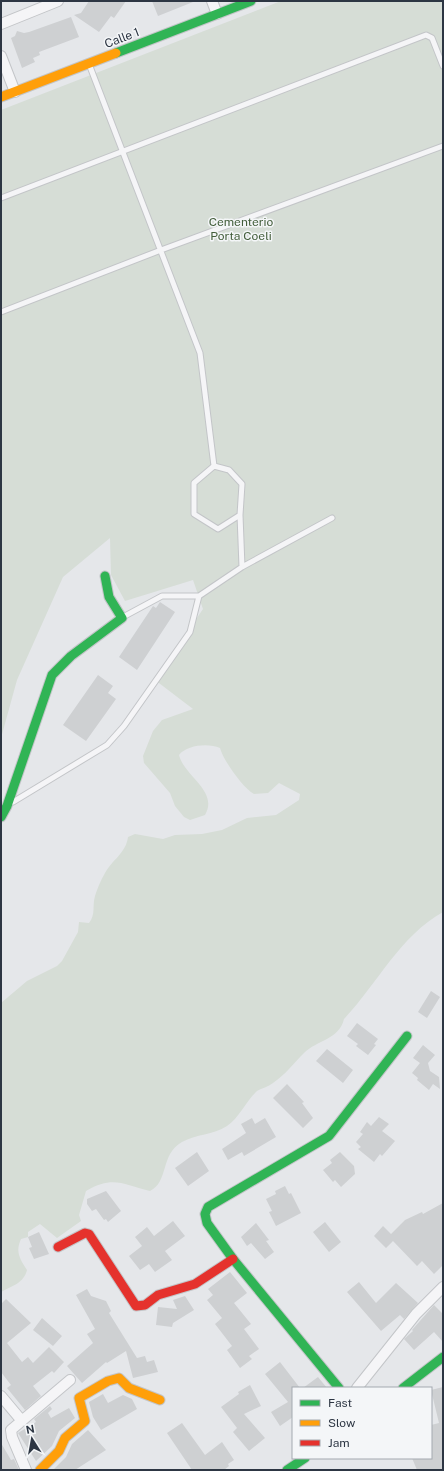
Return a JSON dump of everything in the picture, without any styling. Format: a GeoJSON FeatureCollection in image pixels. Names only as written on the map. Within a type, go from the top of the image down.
{"type":"FeatureCollection","features":[{"type":"Feature","properties":{"kind":"street"},"geometry":{"type":"LineString","coordinates":[[1,24],[58,1]]}},
{"type":"Feature","properties":{"kind":"street"},"geometry":{"type":"LineString","coordinates":[[212,1],[217,14]]}},
{"type":"Feature","properties":{"kind":"street","name":"Calle 1"},"geometry":{"type":"LineString","coordinates":[[1,97],[251,1]]}},
{"type":"Feature","properties":{"kind":"street"},"geometry":{"type":"LineString","coordinates":[[1,56],[15,92]]}},
{"type":"Feature","properties":{"kind":"street"},"geometry":{"type":"LineString","coordinates":[[1,817],[7,806],[52,675],[71,656],[122,618],[109,597],[105,576]]}},
{"type":"Feature","properties":{"kind":"street"},"geometry":{"type":"LineString","coordinates":[[338,1387],[233,1259],[207,1223],[205,1214],[208,1206],[329,1136],[406,1036]]}},
{"type":"Feature","properties":{"kind":"street"},"geometry":{"type":"LineString","coordinates":[[58,1247],[85,1233],[89,1234],[136,1306],[145,1305],[158,1295],[195,1284],[233,1259]]}},
{"type":"Feature","properties":{"kind":"street"},"geometry":{"type":"LineString","coordinates":[[358,1387],[416,1314],[443,1287]]}},
{"type":"Feature","properties":{"kind":"street"},"geometry":{"type":"LineString","coordinates":[[404,1387],[443,1357]]}},
{"type":"Feature","properties":{"kind":"street"},"geometry":{"type":"LineString","coordinates":[[40,1470],[59,1451],[65,1438],[85,1421],[79,1398],[108,1380],[119,1378],[129,1388],[160,1400]]}},
{"type":"Feature","properties":{"kind":"street"},"geometry":{"type":"LineString","coordinates":[[26,1470],[12,1437],[11,1430],[70,1380]]}},
{"type":"Feature","properties":{"kind":"street"},"geometry":{"type":"LineString","coordinates":[[1,1396],[22,1420]]}},
{"type":"Feature","properties":{"kind":"street"},"geometry":{"type":"LineString","coordinates":[[287,1470],[304,1459]]}},
{"type":"Feature","properties":{"kind":"lane"},"geometry":{"type":"LineString","coordinates":[[1,198],[426,35],[432,38],[443,66]]}},
{"type":"Feature","properties":{"kind":"lane"},"geometry":{"type":"LineString","coordinates":[[89,63],[200,353],[214,466]]}},
{"type":"Feature","properties":{"kind":"lane"},"geometry":{"type":"LineString","coordinates":[[1,312],[161,250],[443,146]]}},
{"type":"Feature","properties":{"kind":"lane"},"geometry":{"type":"LineString","coordinates":[[214,466],[194,483],[194,514],[218,528],[240,515]]}},
{"type":"Feature","properties":{"kind":"lane"},"geometry":{"type":"LineString","coordinates":[[214,466],[230,470],[242,484],[240,515],[242,567]]}},
{"type":"Feature","properties":{"kind":"lane"},"geometry":{"type":"LineString","coordinates":[[122,618],[162,596],[199,596],[242,567],[332,518]]}},
{"type":"Feature","properties":{"kind":"lane"},"geometry":{"type":"LineString","coordinates":[[7,806],[107,745],[124,726],[190,632],[199,596]]}},
{"type":"Feature","properties":{"kind":"green space","name":"Cementerio Porta Coeli"},"geometry":{"type":"Polygon","coordinates":[[[281,1],[443,1],[443,912],[428,922],[401,947],[344,1019],[341,1026],[333,1036],[309,1049],[277,1080],[269,1086],[257,1091],[235,1119],[227,1126],[216,1131],[187,1139],[175,1147],[170,1153],[163,1175],[156,1187],[150,1191],[125,1184],[111,1182],[104,1183],[86,1191],[79,1215],[81,1221],[57,1238],[40,1224],[28,1232],[28,1237],[21,1239],[18,1248],[20,1259],[27,1270],[23,1278],[17,1284],[1,1292],[1,1003],[27,981],[57,966],[62,961],[78,932],[79,922],[89,923],[91,920],[95,896],[99,884],[108,868],[125,848],[128,837],[135,834],[163,839],[175,835],[202,834],[222,830],[247,818],[276,815],[299,800],[300,794],[279,783],[268,793],[254,794],[244,786],[234,773],[220,748],[204,745],[187,749],[179,755],[182,763],[208,798],[208,806],[205,815],[190,820],[184,817],[175,806],[170,793],[144,763],[143,756],[153,731],[162,720],[193,709],[155,680],[203,609],[193,580],[125,601],[111,575],[110,538],[63,577],[17,680],[1,738],[1,110],[281,1]]]}},
{"type":"Feature","properties":{"kind":"building"},"geometry":{"type":"Polygon","coordinates":[[[89,1],[126,1],[114,18],[111,16],[99,32],[74,15],[81,13],[89,1]]]}},
{"type":"Feature","properties":{"kind":"building"},"geometry":{"type":"Polygon","coordinates":[[[152,1],[192,1],[193,2],[158,16],[152,1]]]}},
{"type":"Feature","properties":{"kind":"building"},"geometry":{"type":"Polygon","coordinates":[[[71,17],[79,37],[39,52],[40,55],[33,58],[35,62],[22,68],[11,38],[15,36],[17,31],[24,33],[29,32],[71,17]]]}},
{"type":"Feature","properties":{"kind":"building"},"geometry":{"type":"Polygon","coordinates":[[[160,602],[175,612],[137,670],[119,657],[153,606],[156,608],[160,602]]]}},
{"type":"Feature","properties":{"kind":"building"},"geometry":{"type":"Polygon","coordinates":[[[98,675],[113,686],[108,693],[116,699],[86,741],[63,725],[98,675]]]}},
{"type":"Feature","properties":{"kind":"building"},"geometry":{"type":"Polygon","coordinates":[[[431,991],[440,997],[427,1018],[418,1012],[431,991]]]}},
{"type":"Feature","properties":{"kind":"building"},"geometry":{"type":"Polygon","coordinates":[[[357,1023],[378,1039],[374,1044],[376,1045],[368,1055],[356,1046],[358,1044],[347,1036],[357,1023]]]}},
{"type":"Feature","properties":{"kind":"building"},"geometry":{"type":"Polygon","coordinates":[[[423,1045],[435,1055],[428,1063],[430,1071],[439,1077],[440,1089],[433,1084],[429,1090],[417,1080],[418,1078],[412,1073],[420,1063],[413,1058],[423,1045]]]}},
{"type":"Feature","properties":{"kind":"building"},"geometry":{"type":"Polygon","coordinates":[[[327,1049],[353,1070],[343,1083],[316,1061],[327,1049]]]}},
{"type":"Feature","properties":{"kind":"building"},"geometry":{"type":"Polygon","coordinates":[[[287,1084],[304,1102],[302,1103],[313,1118],[303,1128],[273,1098],[287,1084]]]}},
{"type":"Feature","properties":{"kind":"building"},"geometry":{"type":"Polygon","coordinates":[[[379,1117],[389,1124],[382,1131],[395,1141],[382,1156],[380,1154],[374,1162],[358,1149],[361,1147],[356,1142],[363,1134],[360,1132],[367,1122],[371,1126],[379,1117]]]}},
{"type":"Feature","properties":{"kind":"building"},"geometry":{"type":"Polygon","coordinates":[[[252,1118],[255,1124],[265,1118],[276,1137],[244,1156],[242,1152],[228,1160],[222,1149],[246,1133],[241,1124],[252,1118]]]}},
{"type":"Feature","properties":{"kind":"building"},"geometry":{"type":"Polygon","coordinates":[[[197,1152],[209,1171],[188,1186],[175,1168],[197,1152]]]}},
{"type":"Feature","properties":{"kind":"building"},"geometry":{"type":"Polygon","coordinates":[[[340,1152],[354,1166],[355,1174],[341,1187],[335,1180],[333,1182],[323,1170],[332,1163],[330,1160],[340,1152]]]}},
{"type":"Feature","properties":{"kind":"building"},"geometry":{"type":"Polygon","coordinates":[[[285,1186],[289,1194],[291,1193],[301,1213],[276,1226],[269,1212],[272,1211],[266,1199],[276,1194],[275,1191],[285,1186]]]}},
{"type":"Feature","properties":{"kind":"building"},"geometry":{"type":"Polygon","coordinates":[[[106,1191],[121,1211],[108,1222],[106,1219],[104,1220],[96,1209],[92,1211],[87,1204],[87,1199],[106,1191]]]}},
{"type":"Feature","properties":{"kind":"building"},"geometry":{"type":"Polygon","coordinates":[[[443,1203],[443,1265],[434,1274],[422,1261],[417,1266],[393,1241],[386,1248],[374,1236],[383,1226],[391,1234],[405,1220],[422,1212],[423,1214],[443,1203]]]}},
{"type":"Feature","properties":{"kind":"building"},"geometry":{"type":"Polygon","coordinates":[[[173,1221],[185,1236],[165,1251],[172,1260],[155,1272],[149,1264],[140,1270],[129,1256],[142,1246],[135,1237],[147,1227],[154,1236],[173,1221]]]}},
{"type":"Feature","properties":{"kind":"building"},"geometry":{"type":"Polygon","coordinates":[[[325,1222],[341,1242],[329,1252],[313,1232],[325,1222]]]}},
{"type":"Feature","properties":{"kind":"building"},"geometry":{"type":"Polygon","coordinates":[[[256,1223],[269,1240],[266,1241],[274,1252],[265,1259],[251,1243],[247,1246],[241,1237],[256,1223]]]}},
{"type":"Feature","properties":{"kind":"building"},"geometry":{"type":"Polygon","coordinates":[[[39,1232],[49,1254],[34,1259],[29,1248],[32,1247],[28,1237],[39,1232]]]}},
{"type":"Feature","properties":{"kind":"building"},"geometry":{"type":"Polygon","coordinates":[[[230,1272],[247,1293],[234,1303],[251,1324],[244,1329],[259,1349],[249,1356],[252,1359],[240,1368],[227,1350],[232,1346],[215,1324],[222,1318],[207,1300],[213,1295],[208,1289],[230,1272]]]}},
{"type":"Feature","properties":{"kind":"building"},"geometry":{"type":"Polygon","coordinates":[[[359,1282],[376,1303],[396,1283],[418,1303],[404,1319],[400,1315],[381,1331],[347,1292],[359,1282]]]}},
{"type":"Feature","properties":{"kind":"building"},"geometry":{"type":"Polygon","coordinates":[[[87,1289],[91,1296],[106,1301],[111,1311],[109,1313],[137,1358],[145,1356],[147,1362],[154,1360],[158,1372],[133,1378],[126,1351],[107,1363],[106,1362],[82,1383],[67,1366],[93,1343],[87,1334],[95,1329],[76,1295],[87,1289]]]}},
{"type":"Feature","properties":{"kind":"building"},"geometry":{"type":"Polygon","coordinates":[[[185,1296],[194,1310],[173,1323],[172,1327],[156,1325],[158,1307],[177,1309],[173,1300],[185,1296]]]}},
{"type":"Feature","properties":{"kind":"building"},"geometry":{"type":"Polygon","coordinates":[[[6,1299],[31,1323],[7,1343],[22,1362],[28,1357],[33,1363],[49,1347],[64,1362],[54,1373],[52,1371],[33,1386],[41,1396],[25,1410],[7,1388],[11,1385],[1,1372],[1,1304],[6,1299]]]}},
{"type":"Feature","properties":{"kind":"building"},"geometry":{"type":"Polygon","coordinates":[[[434,1305],[443,1314],[443,1342],[434,1332],[414,1350],[404,1339],[413,1331],[412,1330],[434,1305]]]}},
{"type":"Feature","properties":{"kind":"building"},"geometry":{"type":"Polygon","coordinates":[[[42,1318],[62,1336],[53,1346],[33,1330],[42,1318]]]}},
{"type":"Feature","properties":{"kind":"building"},"geometry":{"type":"Polygon","coordinates":[[[280,1362],[299,1387],[292,1387],[292,1418],[280,1426],[271,1412],[288,1402],[265,1374],[280,1362]]]}},
{"type":"Feature","properties":{"kind":"building"},"geometry":{"type":"Polygon","coordinates":[[[318,1377],[326,1387],[304,1387],[318,1377]]]}},
{"type":"Feature","properties":{"kind":"building"},"geometry":{"type":"Polygon","coordinates":[[[250,1385],[261,1406],[244,1414],[265,1438],[249,1451],[233,1432],[237,1428],[221,1407],[239,1394],[238,1392],[250,1385]]]}},
{"type":"Feature","properties":{"kind":"building"},"geometry":{"type":"Polygon","coordinates":[[[443,1387],[443,1470],[417,1470],[412,1459],[432,1459],[432,1425],[439,1423],[432,1390],[443,1387]]]}},
{"type":"Feature","properties":{"kind":"building"},"geometry":{"type":"Polygon","coordinates":[[[103,1394],[108,1403],[123,1395],[132,1399],[137,1409],[101,1430],[93,1417],[89,1402],[103,1394]]]}},
{"type":"Feature","properties":{"kind":"building"},"geometry":{"type":"Polygon","coordinates":[[[50,1406],[52,1409],[48,1413],[51,1418],[69,1408],[75,1418],[59,1431],[52,1446],[36,1461],[18,1433],[36,1422],[34,1419],[50,1406]]]}},
{"type":"Feature","properties":{"kind":"building"},"geometry":{"type":"Polygon","coordinates":[[[182,1423],[205,1455],[222,1442],[234,1460],[228,1464],[229,1466],[224,1470],[192,1470],[167,1433],[182,1423]]]}},
{"type":"Feature","properties":{"kind":"building"},"geometry":{"type":"Polygon","coordinates":[[[88,1430],[106,1450],[75,1470],[53,1470],[66,1457],[72,1444],[88,1430]]]}},
{"type":"Feature","properties":{"kind":"building"},"geometry":{"type":"Polygon","coordinates":[[[1,1443],[11,1460],[14,1459],[19,1470],[1,1470],[1,1443]]]}},
{"type":"Feature","properties":{"kind":"traffic: fast"},"geometry":{"type":"LineString","coordinates":[[116,53],[251,1]]}},
{"type":"Feature","properties":{"kind":"traffic: fast"},"geometry":{"type":"LineString","coordinates":[[1,817],[7,806],[52,675],[71,656],[122,618],[109,597],[105,576]]}},
{"type":"Feature","properties":{"kind":"traffic: fast"},"geometry":{"type":"LineString","coordinates":[[338,1387],[233,1259],[207,1223],[205,1214],[208,1207],[329,1136],[407,1036]]}},
{"type":"Feature","properties":{"kind":"traffic: fast"},"geometry":{"type":"LineString","coordinates":[[404,1387],[443,1357]]}},
{"type":"Feature","properties":{"kind":"traffic: fast"},"geometry":{"type":"LineString","coordinates":[[287,1470],[304,1459]]}},
{"type":"Feature","properties":{"kind":"traffic: slow"},"geometry":{"type":"LineString","coordinates":[[1,97],[116,53]]}},
{"type":"Feature","properties":{"kind":"traffic: slow"},"geometry":{"type":"LineString","coordinates":[[40,1470],[59,1451],[65,1438],[85,1421],[79,1398],[108,1381],[119,1378],[129,1388],[160,1400]]}},
{"type":"Feature","properties":{"kind":"traffic: jam"},"geometry":{"type":"LineString","coordinates":[[58,1247],[85,1233],[89,1234],[136,1306],[145,1305],[158,1295],[195,1284],[233,1259]]}}]}
